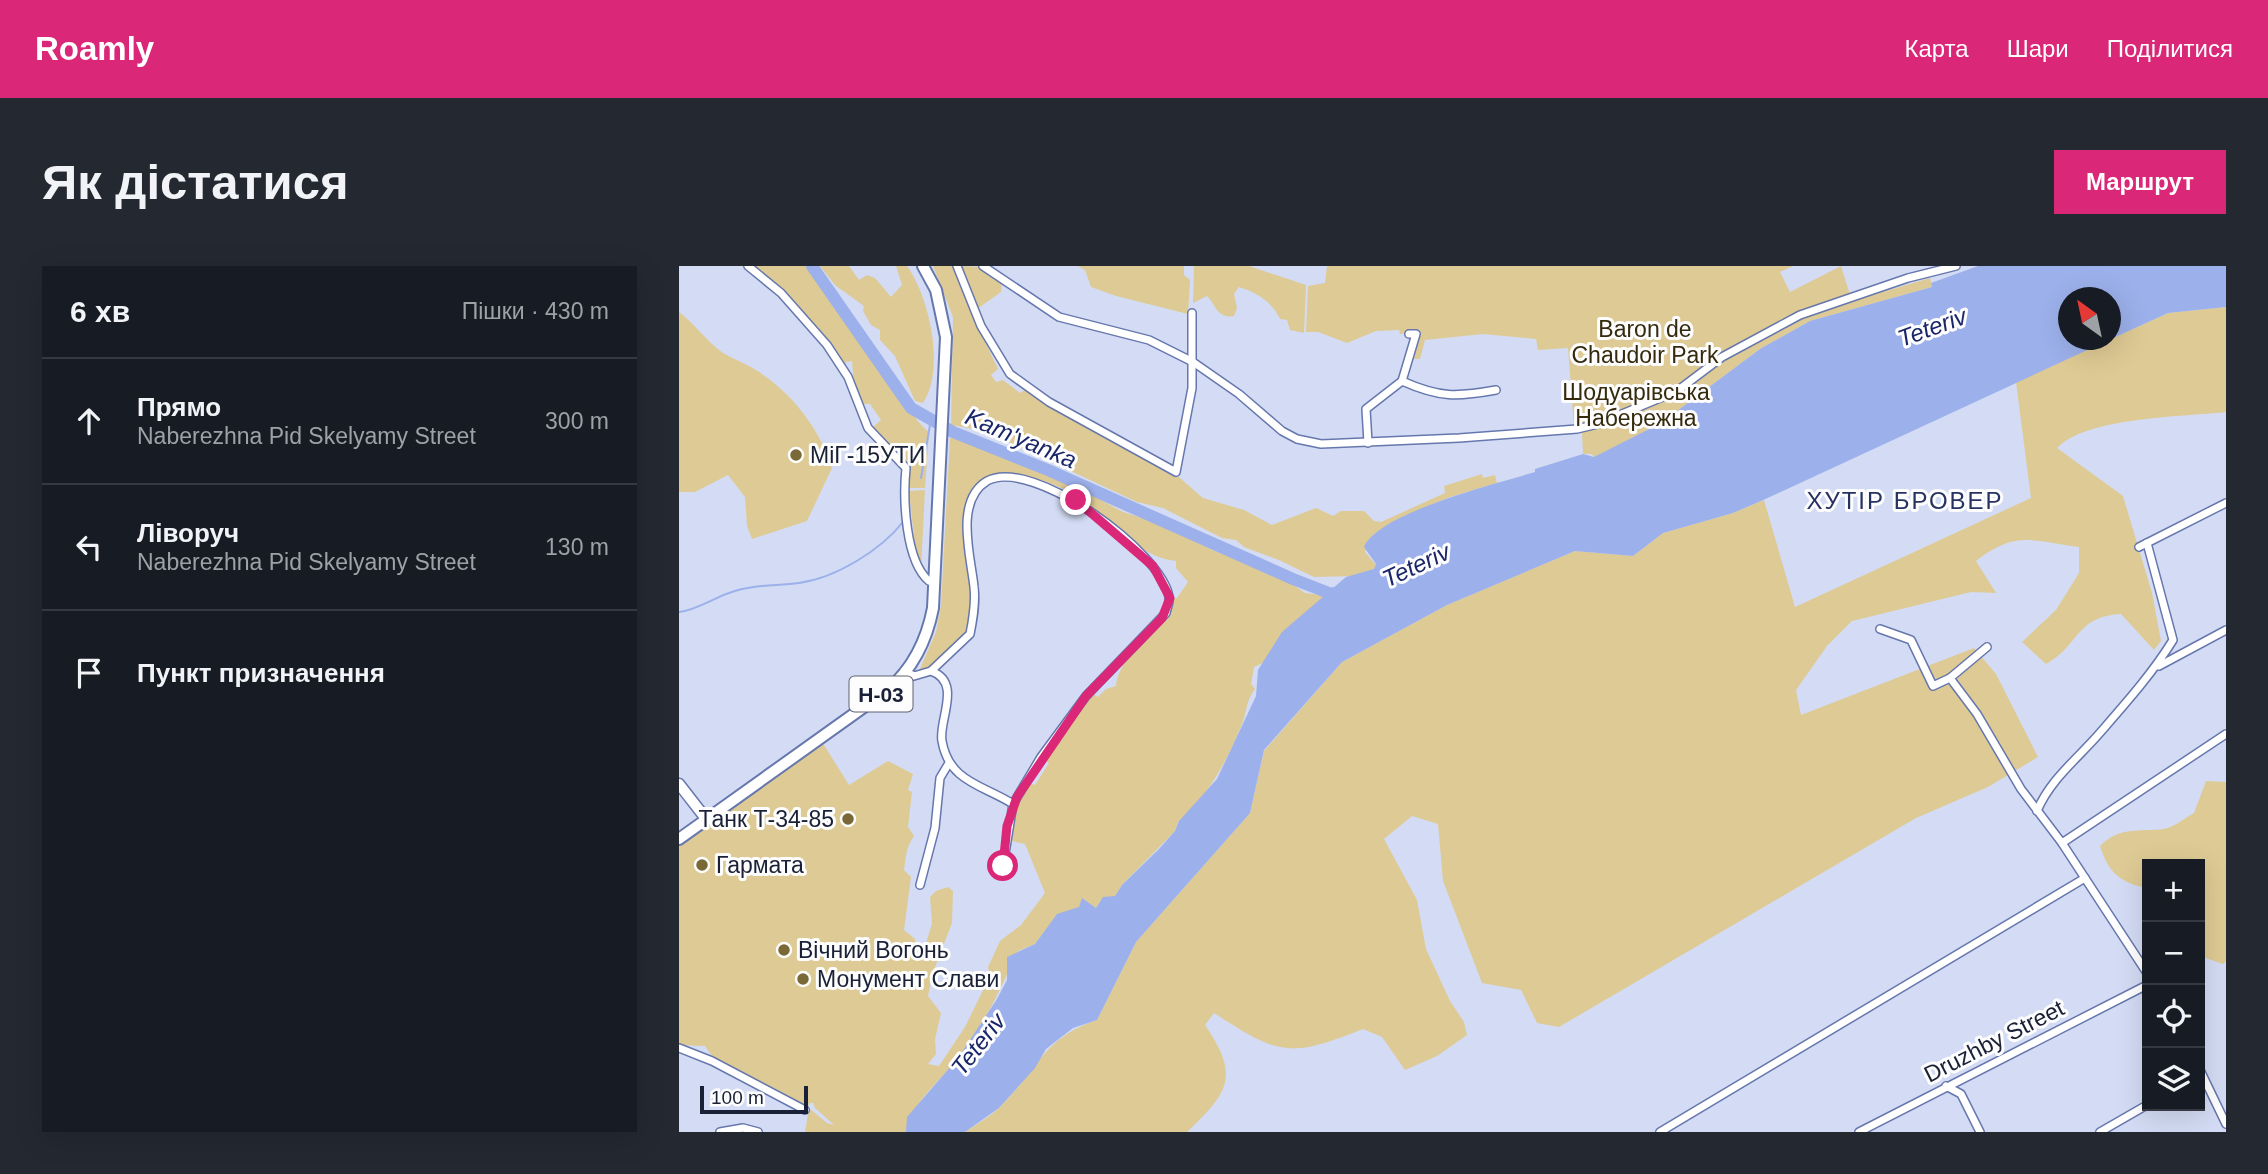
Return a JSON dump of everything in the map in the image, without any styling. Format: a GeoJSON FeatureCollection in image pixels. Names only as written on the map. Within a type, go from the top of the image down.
{"type":"FeatureCollection","features":[{"type":"Feature","properties":{"kind":"main road","name":"Н-03"},"geometry":{"type":"LineString","coordinates":[[916,266],[930,290],[937,314],[941,337],[942,378]]}},
{"type":"Feature","properties":{"kind":"main road","name":"Н-03"},"geometry":{"type":"LineString","coordinates":[[679,839],[706,817],[889,689],[904,670],[931,620],[945,323],[936,290],[923,266]]}},
{"type":"Feature","properties":{"kind":"main road","name":"Н-03"},"geometry":{"type":"LineString","coordinates":[[904,670],[923,626],[938,463]]}},
{"type":"Feature","properties":{"kind":"main road","name":"Н-03"},"geometry":{"type":"LineString","coordinates":[[679,833],[706,817]]}},
{"type":"Feature","properties":{"kind":"street"},"geometry":{"type":"LineString","coordinates":[[748,266],[781,293],[827,345],[848,377],[868,429],[905,468],[904,490],[909,532],[917,567],[929,581]]}},
{"type":"Feature","properties":{"kind":"street"},"geometry":{"type":"LineString","coordinates":[[957,266],[981,326],[1010,374],[1049,402],[1176,472],[1186,431],[1193,362],[1192,313]]}},
{"type":"Feature","properties":{"kind":"street"},"geometry":{"type":"LineString","coordinates":[[983,266],[1059,317],[1149,340],[1193,362],[1293,438],[1321,444],[1566,430],[1598,424],[1677,391],[1722,357],[1800,315],[1908,278],[1956,266]]}},
{"type":"Feature","properties":{"kind":"street"},"geometry":{"type":"LineString","coordinates":[[1369,443],[1366,409],[1402,381],[1416,334],[1409,334]]}},
{"type":"Feature","properties":{"kind":"street"},"geometry":{"type":"LineString","coordinates":[[1402,381],[1430,393],[1452,396],[1496,390]]}},
{"type":"Feature","properties":{"kind":"street"},"geometry":{"type":"LineString","coordinates":[[904,670],[914,676],[931,671],[970,634],[974,588],[966,523],[980,488],[986,482],[1003,479],[1031,482],[1071,498],[1125,539],[1159,575],[1170,598],[1166,613],[1086,696],[1041,757],[1013,804],[1003,866]]}},
{"type":"Feature","properties":{"kind":"street"},"geometry":{"type":"LineString","coordinates":[[2139,547],[2226,503]]}},
{"type":"Feature","properties":{"kind":"street"},"geometry":{"type":"LineString","coordinates":[[2037,811],[2043,798],[2069,764],[2097,737],[2156,668],[2173,640],[2147,543]]}},
{"type":"Feature","properties":{"kind":"street"},"geometry":{"type":"LineString","coordinates":[[1880,629],[1911,640],[1933,686],[1950,678],[1987,647]]}},
{"type":"Feature","properties":{"kind":"street"},"geometry":{"type":"LineString","coordinates":[[2156,668],[2226,630]]}},
{"type":"Feature","properties":{"kind":"street"},"geometry":{"type":"LineString","coordinates":[[931,671],[941,679],[949,699],[941,739],[949,763],[966,781],[1013,804]]}},
{"type":"Feature","properties":{"kind":"street"},"geometry":{"type":"LineString","coordinates":[[1950,678],[1977,714],[2006,767],[2062,843],[2142,965]]}},
{"type":"Feature","properties":{"kind":"street"},"geometry":{"type":"LineString","coordinates":[[2062,843],[2226,734]]}},
{"type":"Feature","properties":{"kind":"street"},"geometry":{"type":"LineString","coordinates":[[920,885],[935,828],[940,778],[949,763]]}},
{"type":"Feature","properties":{"kind":"street"},"geometry":{"type":"LineString","coordinates":[[679,784],[706,817]]}},
{"type":"Feature","properties":{"kind":"street"},"geometry":{"type":"LineString","coordinates":[[1660,1132],[2085,878]]}},
{"type":"Feature","properties":{"kind":"street","name":"Druzhby Street"},"geometry":{"type":"LineString","coordinates":[[1859,1132],[2142,988]]}},
{"type":"Feature","properties":{"kind":"street"},"geometry":{"type":"LineString","coordinates":[[679,1048],[712,1061],[805,1110]]}},
{"type":"Feature","properties":{"kind":"street"},"geometry":{"type":"LineString","coordinates":[[2205,1083],[2226,1124]]}},
{"type":"Feature","properties":{"kind":"street"},"geometry":{"type":"LineString","coordinates":[[1946,1086],[1961,1094],[1980,1132]]}},
{"type":"Feature","properties":{"kind":"street"},"geometry":{"type":"LineString","coordinates":[[2100,1132],[2142,1108]]}},
{"type":"Feature","properties":{"kind":"street"},"geometry":{"type":"LineString","coordinates":[[720,1132],[743,1128],[758,1132]]}},
{"type":"Feature","properties":{"kind":"green space"},"geometry":{"type":"Polygon","coordinates":[[[747,266],[808,266],[845,316],[872,341],[875,356],[893,377],[917,420],[929,432],[925,488],[909,488],[908,470],[872,428],[881,420],[870,404],[862,404],[854,385],[852,361],[846,362],[846,370],[763,273],[759,275],[747,266]]]}},
{"type":"Feature","properties":{"kind":"green space"},"geometry":{"type":"Polygon","coordinates":[[[820,266],[849,266],[859,280],[867,275],[875,278],[891,297],[902,285],[896,266],[907,266],[922,295],[932,333],[933,372],[930,389],[923,403],[915,401],[895,356],[880,340],[880,330],[871,325],[863,311],[864,306],[835,285],[820,266]]]}},
{"type":"Feature","properties":{"kind":"green space"},"geometry":{"type":"Polygon","coordinates":[[[933,266],[957,266],[978,327],[998,369],[991,375],[996,382],[1003,380],[1020,393],[1026,389],[1173,472],[1203,498],[1244,510],[1272,525],[1316,508],[1333,516],[1341,511],[1364,511],[1374,521],[1381,522],[1445,493],[1444,486],[1482,474],[1483,478],[1495,475],[1497,483],[1450,497],[1403,517],[1374,534],[1365,552],[1376,565],[1374,569],[1358,576],[1314,577],[1244,547],[1236,540],[1222,538],[1163,508],[1137,502],[985,431],[951,425],[953,317],[933,266]]]}},
{"type":"Feature","properties":{"kind":"green space"},"geometry":{"type":"Polygon","coordinates":[[[961,266],[982,267],[1002,282],[1001,292],[977,309],[961,266]]]}},
{"type":"Feature","properties":{"kind":"green space"},"geometry":{"type":"Polygon","coordinates":[[[1078,266],[1184,266],[1184,275],[1190,280],[1188,314],[1091,287],[1085,270],[1078,266]]]}},
{"type":"Feature","properties":{"kind":"green space"},"geometry":{"type":"Polygon","coordinates":[[[1194,266],[1249,266],[1306,285],[1304,333],[1290,330],[1287,320],[1280,319],[1269,303],[1239,287],[1234,294],[1237,308],[1234,316],[1220,313],[1207,296],[1193,303],[1194,266]]]}},
{"type":"Feature","properties":{"kind":"green space","name":"Baron de Chaudoir Park"},"geometry":{"type":"Polygon","coordinates":[[[1327,266],[1793,266],[1780,272],[1790,292],[1841,266],[1852,301],[1930,278],[1932,287],[1810,321],[1760,349],[1661,423],[1594,458],[1592,454],[1583,454],[1582,433],[1574,427],[1568,348],[1538,350],[1536,339],[1483,334],[1425,340],[1420,359],[1414,359],[1419,335],[1412,332],[1400,334],[1399,330],[1376,331],[1347,343],[1318,332],[1306,332],[1308,286],[1325,283],[1327,266]]]}},
{"type":"Feature","properties":{"kind":"green space"},"geometry":{"type":"Polygon","coordinates":[[[2226,307],[2226,412],[2112,424],[2071,438],[2057,448],[2123,496],[2152,593],[2161,641],[2154,650],[2121,614],[2094,620],[2066,649],[2046,664],[2022,642],[2056,610],[2079,573],[2079,547],[2037,541],[2014,541],[1990,551],[1976,561],[1996,593],[1971,592],[1852,621],[1827,646],[1796,690],[1801,715],[1974,648],[1996,674],[2038,757],[1988,787],[1916,818],[1559,1027],[1537,1023],[1521,990],[1482,983],[1443,881],[1438,824],[1412,816],[1384,839],[1417,900],[1426,949],[1450,1001],[1464,1022],[1467,1035],[1437,1056],[1405,1070],[1382,1037],[1363,1029],[1318,1045],[1286,1048],[1255,1038],[1214,1013],[1205,1025],[1223,1058],[1225,1083],[1212,1106],[1187,1132],[965,1132],[1001,1106],[1053,1045],[1079,1027],[1097,1020],[1136,942],[1250,813],[1264,751],[1342,662],[1447,605],[1575,551],[1633,556],[1663,533],[1733,513],[1764,500],[1795,607],[2031,498],[2016,382],[2086,350],[2121,350],[2121,334],[2168,313],[2226,307]]]}},
{"type":"Feature","properties":{"kind":"green space"},"geometry":{"type":"Polygon","coordinates":[[[679,312],[723,353],[753,368],[774,383],[805,415],[821,441],[832,468],[807,521],[752,539],[747,526],[745,497],[728,475],[695,492],[679,492],[679,312]]]}},
{"type":"Feature","properties":{"kind":"green space"},"geometry":{"type":"Polygon","coordinates":[[[950,438],[965,440],[985,451],[996,451],[1005,457],[1020,458],[1031,467],[1047,471],[1123,512],[1171,527],[1212,550],[1274,572],[1305,593],[1329,596],[1263,663],[1254,667],[1251,684],[1255,689],[1230,751],[1208,789],[1178,822],[1175,831],[1122,885],[1115,896],[1101,900],[1096,908],[1083,899],[1079,907],[1056,916],[1035,944],[1018,951],[976,1033],[951,1067],[920,1101],[906,1132],[805,1132],[809,1108],[827,1123],[834,1125],[813,1103],[806,1109],[714,1059],[705,1046],[679,1045],[679,845],[822,742],[849,785],[888,761],[913,774],[908,790],[912,792],[908,827],[914,836],[908,848],[904,870],[911,877],[904,930],[915,939],[918,955],[923,954],[932,923],[930,897],[936,891],[948,887],[953,891],[952,923],[932,975],[928,996],[941,1013],[935,1039],[936,1054],[928,1064],[939,1066],[965,1027],[990,976],[988,967],[1000,941],[1021,925],[1045,893],[1025,844],[1012,841],[1017,802],[1029,783],[1035,785],[1049,763],[1043,759],[1092,693],[1098,697],[1106,689],[1116,686],[1121,668],[1160,624],[1172,599],[1177,598],[1188,582],[1176,568],[1176,561],[1161,558],[1135,544],[1074,495],[1039,479],[995,474],[984,478],[977,486],[968,507],[965,545],[973,597],[967,631],[936,663],[919,671],[936,632],[941,605],[950,438]]]}},
{"type":"Feature","properties":{"kind":"green space"},"geometry":{"type":"Polygon","coordinates":[[[925,490],[921,568],[917,564],[909,491],[925,490]]]}},
{"type":"Feature","properties":{"kind":"green space"},"geometry":{"type":"Polygon","coordinates":[[[2206,781],[2226,782],[2226,961],[2223,964],[2205,958],[2205,859],[2142,859],[2142,887],[2116,875],[2100,846],[2115,835],[2138,830],[2164,829],[2194,813],[2206,781]]]}},
{"type":"Feature","properties":{"kind":"water","name":"Teteriv"},"geometry":{"type":"Polygon","coordinates":[[[1978,266],[2226,266],[2226,307],[2168,313],[2121,334],[2121,287],[2058,287],[2058,350],[2087,350],[1761,501],[1733,513],[1663,533],[1633,556],[1575,551],[1447,605],[1342,662],[1264,750],[1250,813],[1136,942],[1097,1020],[1073,1028],[1046,1049],[1035,1068],[999,1108],[965,1132],[906,1132],[907,1117],[958,1058],[997,999],[1007,980],[1007,957],[1035,944],[1057,914],[1079,907],[1082,898],[1096,908],[1103,897],[1115,896],[1122,885],[1175,831],[1179,821],[1217,779],[1256,696],[1258,670],[1282,632],[1346,577],[1374,569],[1376,564],[1364,547],[1374,534],[1392,522],[1442,500],[1535,472],[1535,469],[1583,454],[1594,457],[1661,423],[1760,349],[1810,321],[1932,287],[1931,283],[1978,266]]]}},
{"type":"Feature","properties":{"kind":"waterway","name":"Kam'yanka"},"geometry":{"type":"LineString","coordinates":[[812,266],[911,408],[953,432],[1048,470],[1293,579],[1329,593],[1343,594]]}},
{"type":"Feature","properties":{"kind":"waterway"},"geometry":{"type":"LineString","coordinates":[[921,478],[931,419]]}},
{"type":"Feature","properties":{"kind":"waterway"},"geometry":{"type":"LineString","coordinates":[[679,612],[743,589],[799,583],[842,569],[882,543],[903,522]]}},
{"type":"Feature","properties":{"kind":"place","name":"МіГ-15УТИ"},"geometry":{"type":"Point","coordinates":[796,455]}},
{"type":"Feature","properties":{"kind":"place","name":"Танк Т-34-85"},"geometry":{"type":"Point","coordinates":[848,819]}},
{"type":"Feature","properties":{"kind":"place","name":"Гармата"},"geometry":{"type":"Point","coordinates":[702,865]}},
{"type":"Feature","properties":{"kind":"place","name":"Вічний Вогонь"},"geometry":{"type":"Point","coordinates":[784,950]}},
{"type":"Feature","properties":{"kind":"place","name":"Монумент Слави"},"geometry":{"type":"Point","coordinates":[803,979]}},
{"type":"Feature","properties":{"kind":"district","name":"ХУТІР БРОВЕР"},"geometry":{"type":"Point","coordinates":[1905,500]}},
{"type":"Feature","properties":{"kind":"route"},"geometry":{"type":"LineString","coordinates":[[1003,866],[1007,826],[1017,797],[1086,696],[1154,628],[1166,613],[1170,598],[1153,566],[1125,539],[1076,500]]}},
{"type":"Feature","properties":{"kind":"park label","name":"Шодуарівська Набережна"},"geometry":{"type":"Point","coordinates":[1636,405]}}]}
